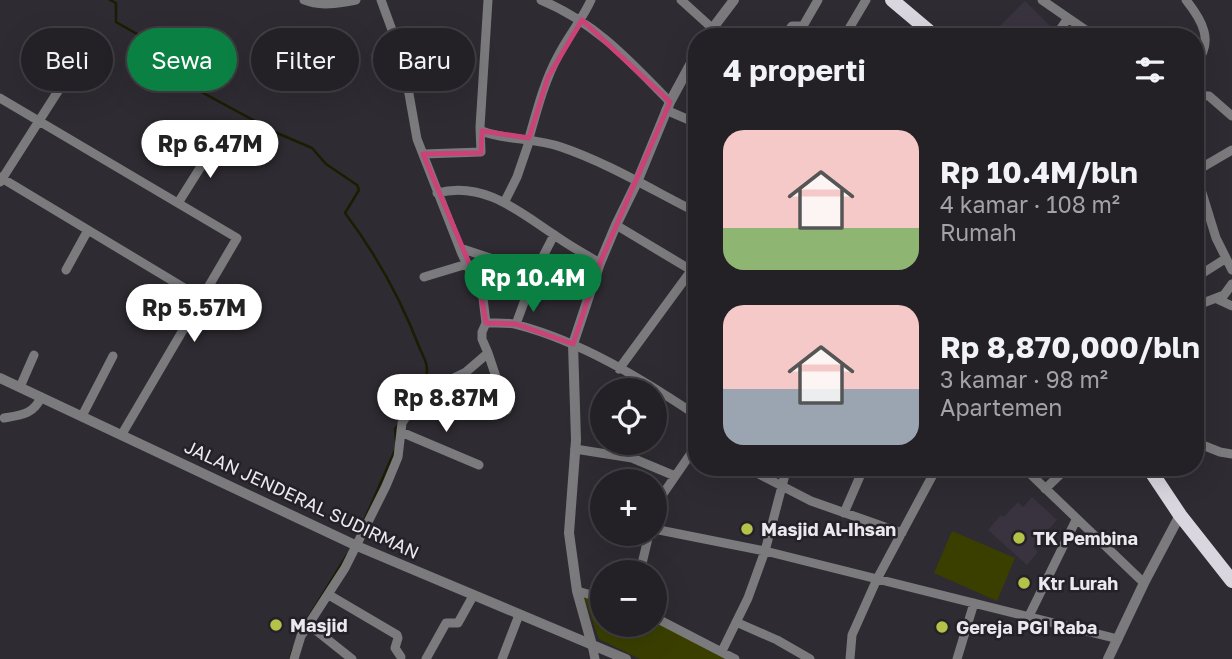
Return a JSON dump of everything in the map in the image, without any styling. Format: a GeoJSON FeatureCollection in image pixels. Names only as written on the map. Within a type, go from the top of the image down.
{"type":"FeatureCollection","features":[{"type":"Feature","properties":{"kind":"highway"},"geometry":{"type":"LineString","coordinates":[[892,0],[922,28]]}},
{"type":"Feature","properties":{"kind":"highway"},"geometry":{"type":"LineString","coordinates":[[1154,476],[1180,515],[1232,581]]}},
{"type":"Feature","properties":{"kind":"street"},"geometry":{"type":"LineString","coordinates":[[304,0],[311,3],[338,3],[356,0]]}},
{"type":"Feature","properties":{"kind":"street"},"geometry":{"type":"LineString","coordinates":[[382,0],[392,28]]}},
{"type":"Feature","properties":{"kind":"street"},"geometry":{"type":"LineString","coordinates":[[423,154],[481,152],[488,0]]}},
{"type":"Feature","properties":{"kind":"street"},"geometry":{"type":"LineString","coordinates":[[541,0],[582,20],[637,68],[668,106],[688,118]]}},
{"type":"Feature","properties":{"kind":"street"},"geometry":{"type":"LineString","coordinates":[[505,201],[517,177],[548,77],[591,0]]}},
{"type":"Feature","properties":{"kind":"street"},"geometry":{"type":"LineString","coordinates":[[681,0],[705,28]]}},
{"type":"Feature","properties":{"kind":"street"},"geometry":{"type":"LineString","coordinates":[[714,28],[734,0]]}},
{"type":"Feature","properties":{"kind":"street"},"geometry":{"type":"LineString","coordinates":[[791,28],[803,26],[818,0]]}},
{"type":"Feature","properties":{"kind":"street"},"geometry":{"type":"LineString","coordinates":[[849,28],[866,0]]}},
{"type":"Feature","properties":{"kind":"street"},"geometry":{"type":"LineString","coordinates":[[1042,0],[1083,28]]}},
{"type":"Feature","properties":{"kind":"street"},"geometry":{"type":"LineString","coordinates":[[1186,0],[1202,28]]}},
{"type":"Feature","properties":{"kind":"street"},"geometry":{"type":"LineString","coordinates":[[1061,28],[1068,18]]}},
{"type":"Feature","properties":{"kind":"street"},"geometry":{"type":"LineString","coordinates":[[1204,32],[1207,41],[1204,50]]}},
{"type":"Feature","properties":{"kind":"street"},"geometry":{"type":"LineString","coordinates":[[592,655],[577,591],[569,533],[575,449],[573,344],[600,263],[668,106],[688,69]]}},
{"type":"Feature","properties":{"kind":"street"},"geometry":{"type":"LineString","coordinates":[[58,91],[1,179],[201,298]]}},
{"type":"Feature","properties":{"kind":"street"},"geometry":{"type":"LineString","coordinates":[[410,91],[413,118],[423,154],[460,248],[484,298],[486,323],[482,332],[507,410]]}},
{"type":"Feature","properties":{"kind":"street"},"geometry":{"type":"LineString","coordinates":[[1204,95],[1232,116]]}},
{"type":"Feature","properties":{"kind":"street"},"geometry":{"type":"LineString","coordinates":[[0,98],[237,238],[201,298],[190,323],[122,434]]}},
{"type":"Feature","properties":{"kind":"street"},"geometry":{"type":"LineString","coordinates":[[482,131],[530,139],[585,156],[688,208]]}},
{"type":"Feature","properties":{"kind":"street"},"geometry":{"type":"LineString","coordinates":[[178,203],[217,141]]}},
{"type":"Feature","properties":{"kind":"street"},"geometry":{"type":"LineString","coordinates":[[1204,166],[1232,150]]}},
{"type":"Feature","properties":{"kind":"street"},"geometry":{"type":"LineString","coordinates":[[437,193],[462,191],[505,201],[600,263]]}},
{"type":"Feature","properties":{"kind":"street"},"geometry":{"type":"LineString","coordinates":[[1204,202],[1208,217],[1232,270]]}},
{"type":"Feature","properties":{"kind":"street"},"geometry":{"type":"LineString","coordinates":[[616,225],[688,266]]}},
{"type":"Feature","properties":{"kind":"street"},"geometry":{"type":"LineString","coordinates":[[66,270],[88,230]]}},
{"type":"Feature","properties":{"kind":"street"},"geometry":{"type":"LineString","coordinates":[[516,324],[536,270],[554,235]]}},
{"type":"Feature","properties":{"kind":"street"},"geometry":{"type":"LineString","coordinates":[[460,248],[499,261]]}},
{"type":"Feature","properties":{"kind":"street"},"geometry":{"type":"LineString","coordinates":[[1204,273],[1228,259]]}},
{"type":"Feature","properties":{"kind":"street"},"geometry":{"type":"LineString","coordinates":[[424,276],[467,264]]}},
{"type":"Feature","properties":{"kind":"street"},"geometry":{"type":"LineString","coordinates":[[619,369],[688,279]]}},
{"type":"Feature","properties":{"kind":"street"},"geometry":{"type":"LineString","coordinates":[[1204,303],[1224,295],[1232,284]]}},
{"type":"Feature","properties":{"kind":"street"},"geometry":{"type":"LineString","coordinates":[[1217,299],[1232,306]]}},
{"type":"Feature","properties":{"kind":"street"},"geometry":{"type":"LineString","coordinates":[[486,323],[516,324],[573,344],[688,410]]}},
{"type":"Feature","properties":{"kind":"street"},"geometry":{"type":"LineString","coordinates":[[294,659],[301,636],[329,595],[357,546],[398,457],[402,423],[406,417],[424,407],[435,387],[466,372],[488,353]]}},
{"type":"Feature","properties":{"kind":"street"},"geometry":{"type":"LineString","coordinates":[[20,387],[34,355]]}},
{"type":"Feature","properties":{"kind":"street"},"geometry":{"type":"LineString","coordinates":[[82,416],[113,356]]}},
{"type":"Feature","properties":{"kind":"street","name":"JALAN JENDERAL SUDIRMAN"},"geometry":{"type":"LineString","coordinates":[[0,378],[357,546],[519,615],[592,655],[626,659]]}},
{"type":"Feature","properties":{"kind":"street"},"geometry":{"type":"LineString","coordinates":[[4,418],[31,412],[37,407],[41,397]]}},
{"type":"Feature","properties":{"kind":"street"},"geometry":{"type":"LineString","coordinates":[[401,432],[479,465]]}},
{"type":"Feature","properties":{"kind":"street"},"geometry":{"type":"LineString","coordinates":[[1204,446],[1232,454]]}},
{"type":"Feature","properties":{"kind":"street"},"geometry":{"type":"LineString","coordinates":[[575,449],[632,458],[675,475]]}},
{"type":"Feature","properties":{"kind":"street"},"geometry":{"type":"LineString","coordinates":[[667,487],[688,457]]}},
{"type":"Feature","properties":{"kind":"street"},"geometry":{"type":"LineString","coordinates":[[761,476],[780,487],[844,513],[902,533]]}},
{"type":"Feature","properties":{"kind":"street"},"geometry":{"type":"LineString","coordinates":[[722,651],[748,598],[765,551],[784,476]]}},
{"type":"Feature","properties":{"kind":"street"},"geometry":{"type":"LineString","coordinates":[[844,513],[860,476]]}},
{"type":"Feature","properties":{"kind":"street"},"geometry":{"type":"LineString","coordinates":[[850,659],[852,635],[877,579],[932,476]]}},
{"type":"Feature","properties":{"kind":"street"},"geometry":{"type":"LineString","coordinates":[[1032,476],[1144,583]]}},
{"type":"Feature","properties":{"kind":"street"},"geometry":{"type":"LineString","coordinates":[[1045,489],[1059,476]]}},
{"type":"Feature","properties":{"kind":"street"},"geometry":{"type":"LineString","coordinates":[[1108,659],[1180,515]]}},
{"type":"Feature","properties":{"kind":"street"},"geometry":{"type":"LineString","coordinates":[[1029,616],[1076,520]]}},
{"type":"Feature","properties":{"kind":"street"},"geometry":{"type":"LineString","coordinates":[[667,532],[765,551],[1118,639]]}},
{"type":"Feature","properties":{"kind":"street"},"geometry":{"type":"LineString","coordinates":[[577,591],[590,595]]}},
{"type":"Feature","properties":{"kind":"street"},"geometry":{"type":"LineString","coordinates":[[329,595],[397,635],[395,648],[401,658]]}},
{"type":"Feature","properties":{"kind":"street"},"geometry":{"type":"LineString","coordinates":[[426,659],[446,622],[458,623],[474,596]]}},
{"type":"Feature","properties":{"kind":"street"},"geometry":{"type":"LineString","coordinates":[[957,659],[974,603]]}},
{"type":"Feature","properties":{"kind":"street"},"geometry":{"type":"LineString","coordinates":[[502,659],[519,615]]}},
{"type":"Feature","properties":{"kind":"street"},"geometry":{"type":"LineString","coordinates":[[736,622],[777,640],[810,659]]}},
{"type":"Feature","properties":{"kind":"street"},"geometry":{"type":"LineString","coordinates":[[309,624],[352,659]]}},
{"type":"Feature","properties":{"kind":"street"},"geometry":{"type":"LineString","coordinates":[[667,624],[734,659]]}},
{"type":"Feature","properties":{"kind":"highlighted area"},"geometry":{"type":"Polygon","coordinates":[[[582,20],[670,102],[600,263],[573,344],[516,324],[486,323],[480,289],[423,154],[481,153],[482,131],[529,138],[548,77],[582,20]]]}},
{"type":"Feature","properties":{"kind":"shaded area"},"geometry":{"type":"Polygon","coordinates":[[[1025,1],[1052,28],[998,28],[1025,1]]]}},
{"type":"Feature","properties":{"kind":"shaded area","name":"TK Pembina"},"geometry":{"type":"Polygon","coordinates":[[[1032,497],[1057,520],[1033,547],[1038,552],[1027,565],[988,530],[1018,502],[1023,507],[1032,497]]]}},
{"type":"Feature","properties":{"kind":"green space"},"geometry":{"type":"Polygon","coordinates":[[[952,531],[1015,558],[997,601],[934,573],[952,531]]]}},
{"type":"Feature","properties":{"kind":"green space"},"geometry":{"type":"Polygon","coordinates":[[[584,597],[590,598],[590,614],[584,597]]]}},
{"type":"Feature","properties":{"kind":"green space"},"geometry":{"type":"Polygon","coordinates":[[[667,625],[731,659],[640,659],[598,637],[667,637],[667,625]]]}},
{"type":"Feature","properties":{"kind":"waterway"},"geometry":{"type":"LineString","coordinates":[[110,0],[116,3],[116,22],[137,34],[154,37],[162,46],[149,59],[152,70],[194,88],[277,133],[312,148],[326,164],[357,185],[359,190],[345,213],[387,279],[426,364],[423,387],[407,413]]}},
{"type":"Feature","properties":{"kind":"waterway"},"geometry":{"type":"LineString","coordinates":[[396,440],[395,429],[399,424]]}},
{"type":"Feature","properties":{"kind":"waterway"},"geometry":{"type":"LineString","coordinates":[[364,521],[395,450]]}},
{"type":"Feature","properties":{"kind":"waterway"},"geometry":{"type":"LineString","coordinates":[[299,633],[347,555]]}},
{"type":"Feature","properties":{"kind":"waterway"},"geometry":{"type":"LineString","coordinates":[[290,659],[293,649]]}},
{"type":"Feature","properties":{"kind":"place","name":"Masjid Al-Ihsan"},"geometry":{"type":"Point","coordinates":[747,529]}},
{"type":"Feature","properties":{"kind":"place","name":"TK Pembina"},"geometry":{"type":"Point","coordinates":[1019,538]}},
{"type":"Feature","properties":{"kind":"place","name":"Ktr Lurah"},"geometry":{"type":"Point","coordinates":[1024,583]}},
{"type":"Feature","properties":{"kind":"place","name":"Masjid"},"geometry":{"type":"Point","coordinates":[276,625]}},
{"type":"Feature","properties":{"kind":"place","name":"Gereja PGI Raba"},"geometry":{"type":"Point","coordinates":[942,627]}}]}
